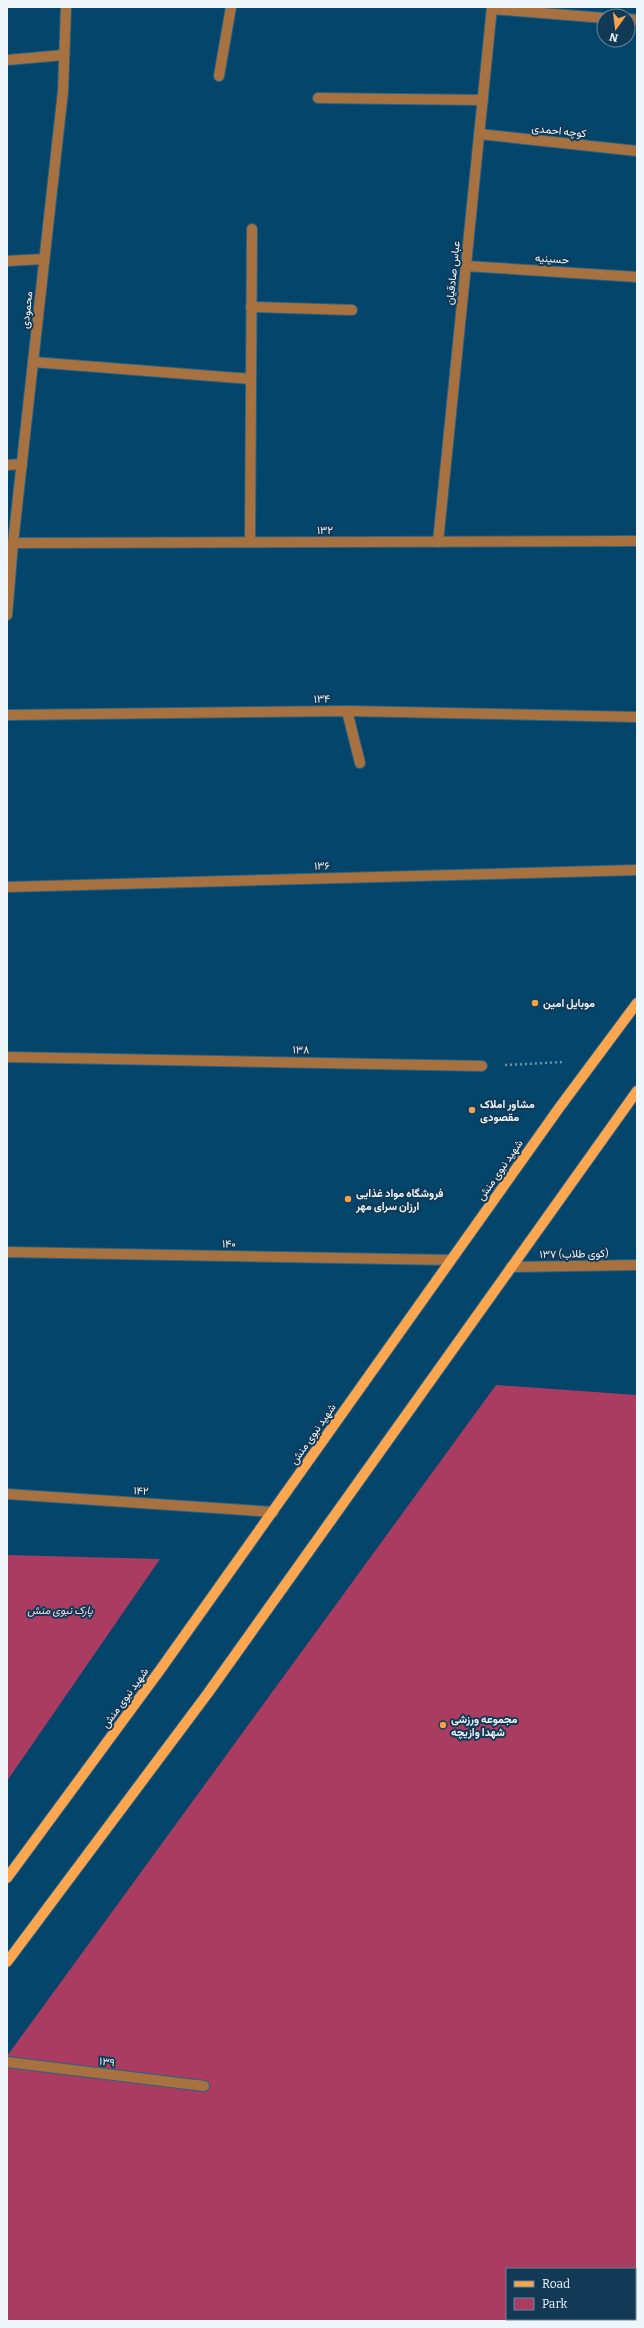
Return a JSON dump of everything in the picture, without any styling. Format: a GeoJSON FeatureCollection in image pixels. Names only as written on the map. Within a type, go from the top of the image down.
{"type":"FeatureCollection","features":[{"type":"Feature","properties":{"kind":"main road","name":"شهید نبوی منش"},"geometry":{"type":"LineString","coordinates":[[7,1878],[160,1670],[594,1060],[637,1003]]}},
{"type":"Feature","properties":{"kind":"main road"},"geometry":{"type":"LineString","coordinates":[[7,1962],[208,1693],[637,1091]]}},
{"type":"Feature","properties":{"kind":"street","name":"محمودی"},"geometry":{"type":"LineString","coordinates":[[7,615],[13,542],[63,91],[66,7]]}},
{"type":"Feature","properties":{"kind":"street"},"geometry":{"type":"LineString","coordinates":[[220,76],[231,7]]}},
{"type":"Feature","properties":{"kind":"street"},"geometry":{"type":"LineString","coordinates":[[492,8],[596,17]]}},
{"type":"Feature","properties":{"kind":"street","name":"عباس صادقیان"},"geometry":{"type":"LineString","coordinates":[[438,542],[492,8]]}},
{"type":"Feature","properties":{"kind":"street"},"geometry":{"type":"LineString","coordinates":[[7,60],[64,55]]}},
{"type":"Feature","properties":{"kind":"street"},"geometry":{"type":"LineString","coordinates":[[318,98],[483,100]]}},
{"type":"Feature","properties":{"kind":"street","name":"کوچه احمدی"},"geometry":{"type":"LineString","coordinates":[[479,134],[637,151]]}},
{"type":"Feature","properties":{"kind":"street"},"geometry":{"type":"LineString","coordinates":[[250,542],[252,229]]}},
{"type":"Feature","properties":{"kind":"street"},"geometry":{"type":"LineString","coordinates":[[7,261],[44,259]]}},
{"type":"Feature","properties":{"kind":"street","name":"حسینیه"},"geometry":{"type":"LineString","coordinates":[[466,266],[637,277]]}},
{"type":"Feature","properties":{"kind":"street"},"geometry":{"type":"LineString","coordinates":[[251,307],[352,310]]}},
{"type":"Feature","properties":{"kind":"street"},"geometry":{"type":"LineString","coordinates":[[33,362],[251,379]]}},
{"type":"Feature","properties":{"kind":"street"},"geometry":{"type":"LineString","coordinates":[[7,465],[22,464]]}},
{"type":"Feature","properties":{"kind":"street","name":"۱۳۲"},"geometry":{"type":"LineString","coordinates":[[13,542],[637,541]]}},
{"type":"Feature","properties":{"kind":"street"},"geometry":{"type":"LineString","coordinates":[[347,711],[360,763]]}},
{"type":"Feature","properties":{"kind":"street","name":"۱۳۴"},"geometry":{"type":"LineString","coordinates":[[7,715],[347,711],[637,718]]}},
{"type":"Feature","properties":{"kind":"street","name":"۱۳۶"},"geometry":{"type":"LineString","coordinates":[[7,887],[637,870]]}},
{"type":"Feature","properties":{"kind":"street","name":"۱۳۸"},"geometry":{"type":"LineString","coordinates":[[7,1057],[482,1066]]}},
{"type":"Feature","properties":{"kind":"street","name":"۱۴۰"},"geometry":{"type":"LineString","coordinates":[[7,1252],[451,1260]]}},
{"type":"Feature","properties":{"kind":"street","name":"۱۳۷ (کوی طلاب)"},"geometry":{"type":"LineString","coordinates":[[511,1267],[637,1265]]}},
{"type":"Feature","properties":{"kind":"street","name":"۱۴۲"},"geometry":{"type":"LineString","coordinates":[[7,1494],[272,1512]]}},
{"type":"Feature","properties":{"kind":"street","name":"۱۳۹"},"geometry":{"type":"LineString","coordinates":[[7,2062],[204,2086]]}},
{"type":"Feature","properties":{"kind":"path"},"geometry":{"type":"LineString","coordinates":[[482,1066],[594,1060]]}},
{"type":"Feature","properties":{"kind":"green space","name":"مجموعه ورزشی شهدا وازیچه"},"geometry":{"type":"Polygon","coordinates":[[[496,1385],[637,1395],[637,2321],[7,2321],[7,2056],[496,1385]]]}},
{"type":"Feature","properties":{"kind":"green space","name":"پارک نبوی منش"},"geometry":{"type":"Polygon","coordinates":[[[7,1555],[160,1559],[7,1781],[7,1555]]]}},
{"type":"Feature","properties":{"kind":"place","name":"موبایل امین"},"geometry":{"type":"Point","coordinates":[535,1003]}},
{"type":"Feature","properties":{"kind":"place","name":"مشاور املاک مقصودی"},"geometry":{"type":"Point","coordinates":[472,1110]}},
{"type":"Feature","properties":{"kind":"place","name":"فروشگاه مواد غذایی ارزان سرای مهر"},"geometry":{"type":"Point","coordinates":[348,1199]}},
{"type":"Feature","properties":{"kind":"place","name":"مجموعه ورزشی شهدا وازیچه"},"geometry":{"type":"Point","coordinates":[443,1725]}}]}
